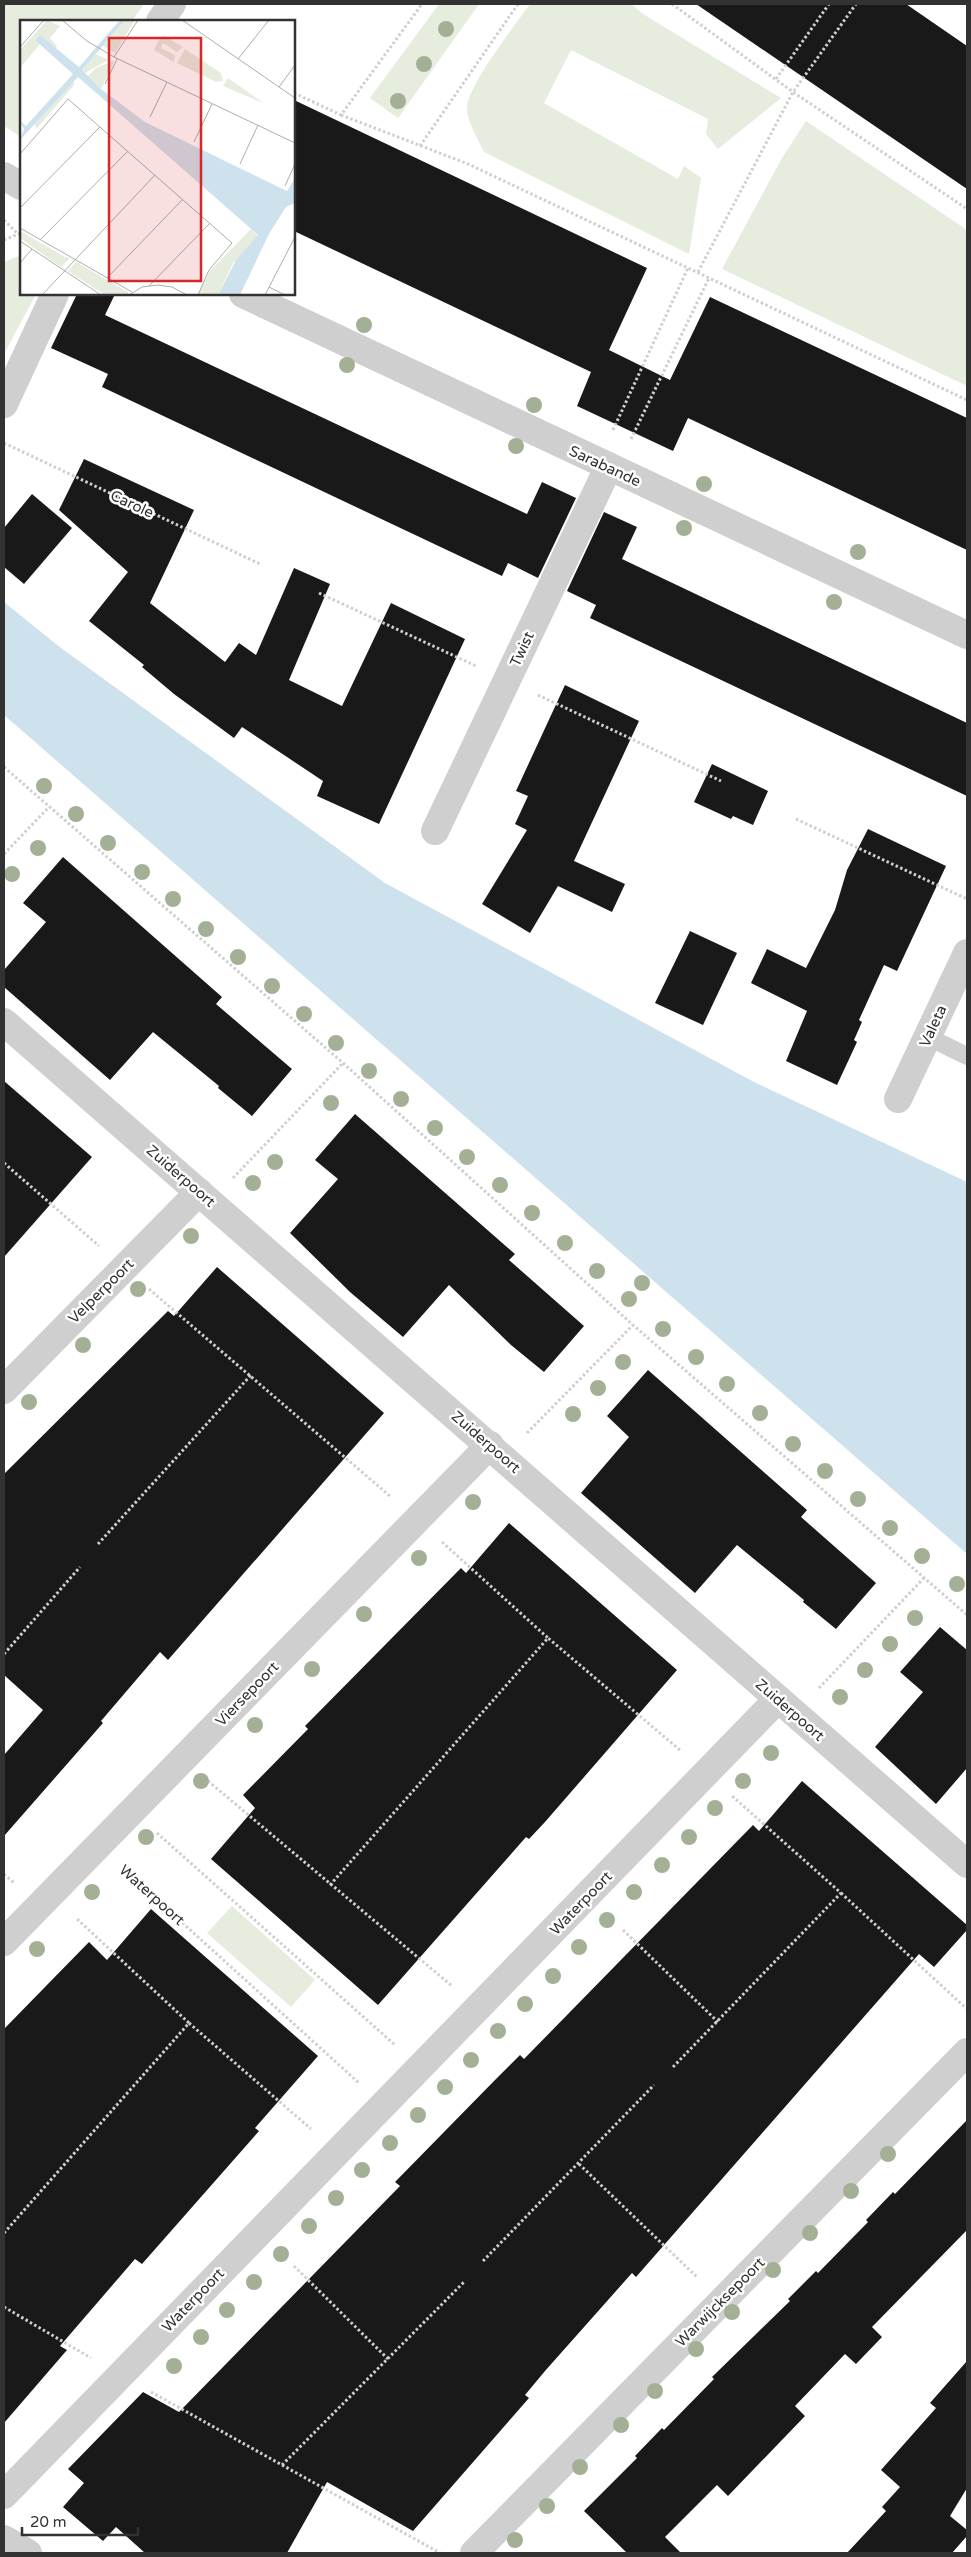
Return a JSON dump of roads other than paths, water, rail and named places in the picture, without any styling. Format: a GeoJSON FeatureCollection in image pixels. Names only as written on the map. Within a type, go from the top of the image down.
{"type":"FeatureCollection","features":[{"type":"Feature","properties":{"kind":"street"},"geometry":{"type":"LineString","coordinates":[[161,20],[172,4]]}},
{"type":"Feature","properties":{"kind":"street"},"geometry":{"type":"LineString","coordinates":[[4,176],[20,185]]}},
{"type":"Feature","properties":{"kind":"street"},"geometry":{"type":"LineString","coordinates":[[4,404],[55,295]]}},
{"type":"Feature","properties":{"kind":"street","name":"Sarabande"},"geometry":{"type":"LineString","coordinates":[[245,295],[967,636]]}},
{"type":"Feature","properties":{"kind":"street","name":"Twist"},"geometry":{"type":"LineString","coordinates":[[435,831],[608,468]]}},
{"type":"Feature","properties":{"kind":"street","name":"Valeta"},"geometry":{"type":"LineString","coordinates":[[898,1099],[967,953]]}},
{"type":"Feature","properties":{"kind":"street","name":"Zuiderpoort"},"geometry":{"type":"LineString","coordinates":[[4,1022],[497,1451],[967,1864]]}},
{"type":"Feature","properties":{"kind":"street","name":"Velperpoort"},"geometry":{"type":"LineString","coordinates":[[4,1390],[124,1268],[205,1197]]}},
{"type":"Feature","properties":{"kind":"street","name":"Viersepoort"},"geometry":{"type":"LineString","coordinates":[[4,1942],[417,1519],[497,1451]]}},
{"type":"Feature","properties":{"kind":"street","name":"Waterpoort"},"geometry":{"type":"LineString","coordinates":[[4,2495],[707,1774],[786,1706]]}},
{"type":"Feature","properties":{"kind":"street","name":"Warwijcksepoort"},"geometry":{"type":"LineString","coordinates":[[474,2553],[967,2052]]}},
{"type":"Feature","properties":{"kind":"street"},"geometry":{"type":"LineString","coordinates":[[4,2540],[28,2553]]}},
{"type":"Feature","properties":{"kind":"lane"},"geometry":{"type":"LineString","coordinates":[[928,1037],[967,1056]]}},
{"type":"Feature","properties":{"kind":"water"},"geometry":{"type":"Polygon","coordinates":[[[4,602],[61,648],[385,883],[754,1082],[967,1182],[967,1554],[4,715],[4,602]]]}}]}
